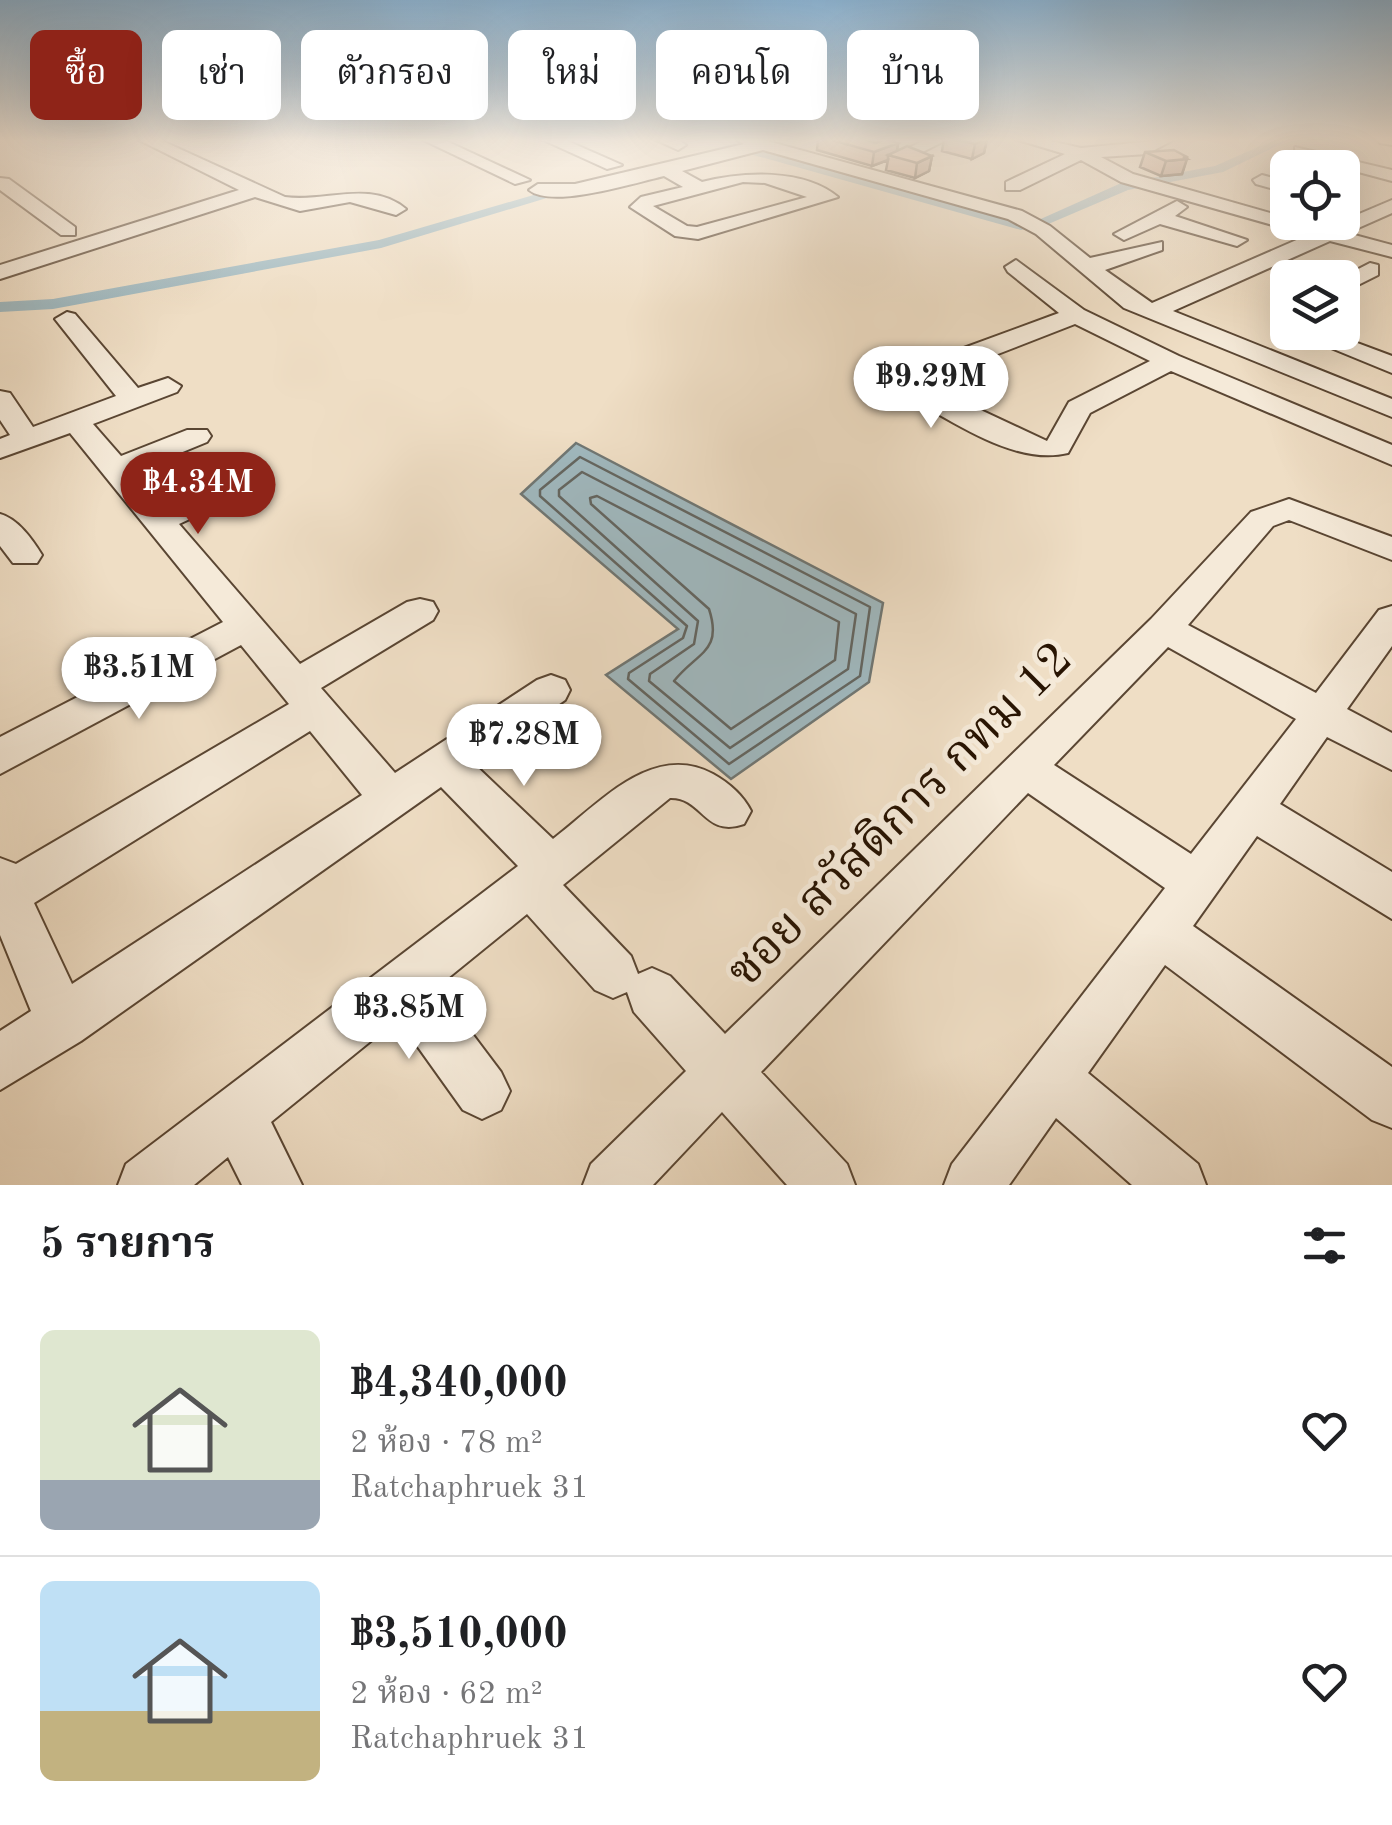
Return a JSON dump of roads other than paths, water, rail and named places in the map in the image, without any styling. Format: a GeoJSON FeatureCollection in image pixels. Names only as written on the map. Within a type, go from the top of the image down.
{"type":"FeatureCollection","features":[{"type":"Feature","properties":{"kind":"street"},"geometry":{"type":"LineString","coordinates":[[25,194],[68,231]]}},
{"type":"Feature","properties":{"kind":"street"},"geometry":{"type":"LineString","coordinates":[[0,272],[241,194]]}},
{"type":"Feature","properties":{"kind":"street"},"geometry":{"type":"LineString","coordinates":[[265,194],[291,205],[351,196],[396,209]]}},
{"type":"Feature","properties":{"kind":"street"},"geometry":{"type":"LineString","coordinates":[[673,194],[648,200],[640,208],[671,227],[698,233],[828,197],[818,194]]}},
{"type":"Feature","properties":{"kind":"street"},"geometry":{"type":"LineString","coordinates":[[938,194],[1015,216],[1043,230],[1143,307],[1392,409]]}},
{"type":"Feature","properties":{"kind":"street"},"geometry":{"type":"LineString","coordinates":[[1181,194],[1270,216]]}},
{"type":"Feature","properties":{"kind":"street"},"geometry":{"type":"LineString","coordinates":[[1194,194],[1270,215]]}},
{"type":"Feature","properties":{"kind":"street"},"geometry":{"type":"LineString","coordinates":[[1360,205],[1392,196]]}},
{"type":"Feature","properties":{"kind":"street"},"geometry":{"type":"LineString","coordinates":[[1124,234],[1193,199]]}},
{"type":"Feature","properties":{"kind":"street"},"geometry":{"type":"LineString","coordinates":[[1360,216],[1392,206]]}},
{"type":"Feature","properties":{"kind":"street"},"geometry":{"type":"LineString","coordinates":[[1159,216],[1238,240]]}},
{"type":"Feature","properties":{"kind":"street"},"geometry":{"type":"LineString","coordinates":[[1360,239],[1392,248]]}},
{"type":"Feature","properties":{"kind":"street"},"geometry":{"type":"LineString","coordinates":[[1143,307],[1297,240]]}},
{"type":"Feature","properties":{"kind":"street"},"geometry":{"type":"LineString","coordinates":[[1084,265],[1118,262],[1155,246]]}},
{"type":"Feature","properties":{"kind":"street"},"geometry":{"type":"LineString","coordinates":[[1016,267],[1076,315],[1170,361],[1392,456]]}},
{"type":"Feature","properties":{"kind":"street"},"geometry":{"type":"LineString","coordinates":[[1360,276],[1370,270]]}},
{"type":"Feature","properties":{"kind":"street"},"geometry":{"type":"LineString","coordinates":[[1076,315],[921,372],[904,384],[1025,444],[1045,450],[1058,447],[1079,408],[1170,361]]}},
{"type":"Feature","properties":{"kind":"street"},"geometry":{"type":"LineString","coordinates":[[67,320],[133,400]]}},
{"type":"Feature","properties":{"kind":"street"},"geometry":{"type":"LineString","coordinates":[[1354,350],[1392,364]]}},
{"type":"Feature","properties":{"kind":"street"},"geometry":{"type":"LineString","coordinates":[[1306,375],[1359,352]]}},
{"type":"Feature","properties":{"kind":"street"},"geometry":{"type":"LineString","coordinates":[[0,399],[14,444],[168,386]]}},
{"type":"Feature","properties":{"kind":"street"},"geometry":{"type":"LineString","coordinates":[[75,421],[390,798]]}},
{"type":"Feature","properties":{"kind":"street"},"geometry":{"type":"LineString","coordinates":[[114,469],[197,436]]}},
{"type":"Feature","properties":{"kind":"street"},"geometry":{"type":"LineString","coordinates":[[158,521],[212,497]]}},
{"type":"Feature","properties":{"kind":"street","name":"ซอย สวัสดิการ กทม 12"},"geometry":{"type":"LineString","coordinates":[[612,1185],[1164,628],[1262,519],[1289,510],[1392,549]]}},
{"type":"Feature","properties":{"kind":"street"},"geometry":{"type":"LineString","coordinates":[[0,524],[25,555]]}},
{"type":"Feature","properties":{"kind":"street"},"geometry":{"type":"LineString","coordinates":[[62,1022],[4,887],[305,697],[420,612]]}},
{"type":"Feature","properties":{"kind":"street"},"geometry":{"type":"LineString","coordinates":[[0,757],[246,626]]}},
{"type":"Feature","properties":{"kind":"street"},"geometry":{"type":"LineString","coordinates":[[1164,628],[1392,753]]}},
{"type":"Feature","properties":{"kind":"street"},"geometry":{"type":"LineString","coordinates":[[973,1185],[1195,882],[1388,631]]}},
{"type":"Feature","properties":{"kind":"street"},"geometry":{"type":"LineString","coordinates":[[0,1064],[551,690]]}},
{"type":"Feature","properties":{"kind":"street"},"geometry":{"type":"LineString","coordinates":[[444,762],[632,984],[724,1073],[826,1185]]}},
{"type":"Feature","properties":{"kind":"street"},"geometry":{"type":"LineString","coordinates":[[1025,768],[1195,882]]}},
{"type":"Feature","properties":{"kind":"street"},"geometry":{"type":"LineString","coordinates":[[148,1185],[540,876],[673,777],[688,780],[729,810]]}},
{"type":"Feature","properties":{"kind":"street"},"geometry":{"type":"LineString","coordinates":[[1252,809],[1392,897]]}},
{"type":"Feature","properties":{"kind":"street"},"geometry":{"type":"LineString","coordinates":[[1160,932],[1392,1100]]}},
{"type":"Feature","properties":{"kind":"street"},"geometry":{"type":"LineString","coordinates":[[403,984],[482,1092]]}},
{"type":"Feature","properties":{"kind":"street"},"geometry":{"type":"LineString","coordinates":[[1052,1078],[1176,1185]]}},
{"type":"Feature","properties":{"kind":"street"},"geometry":{"type":"LineString","coordinates":[[236,1115],[273,1185]]}},
{"type":"Feature","properties":{"kind":"water"},"geometry":{"type":"Polygon","coordinates":[[[576,443],[883,603],[869,682],[731,779],[606,675],[678,629],[521,494],[576,443]]]}},
{"type":"Feature","properties":{"kind":"waterway"},"geometry":{"type":"LineString","coordinates":[[0,307],[53,304],[381,244],[551,194]]}},
{"type":"Feature","properties":{"kind":"waterway"},"geometry":{"type":"LineString","coordinates":[[909,194],[1026,227]]}},
{"type":"Feature","properties":{"kind":"waterway"},"geometry":{"type":"LineString","coordinates":[[1041,222],[1107,194]]}}]}
